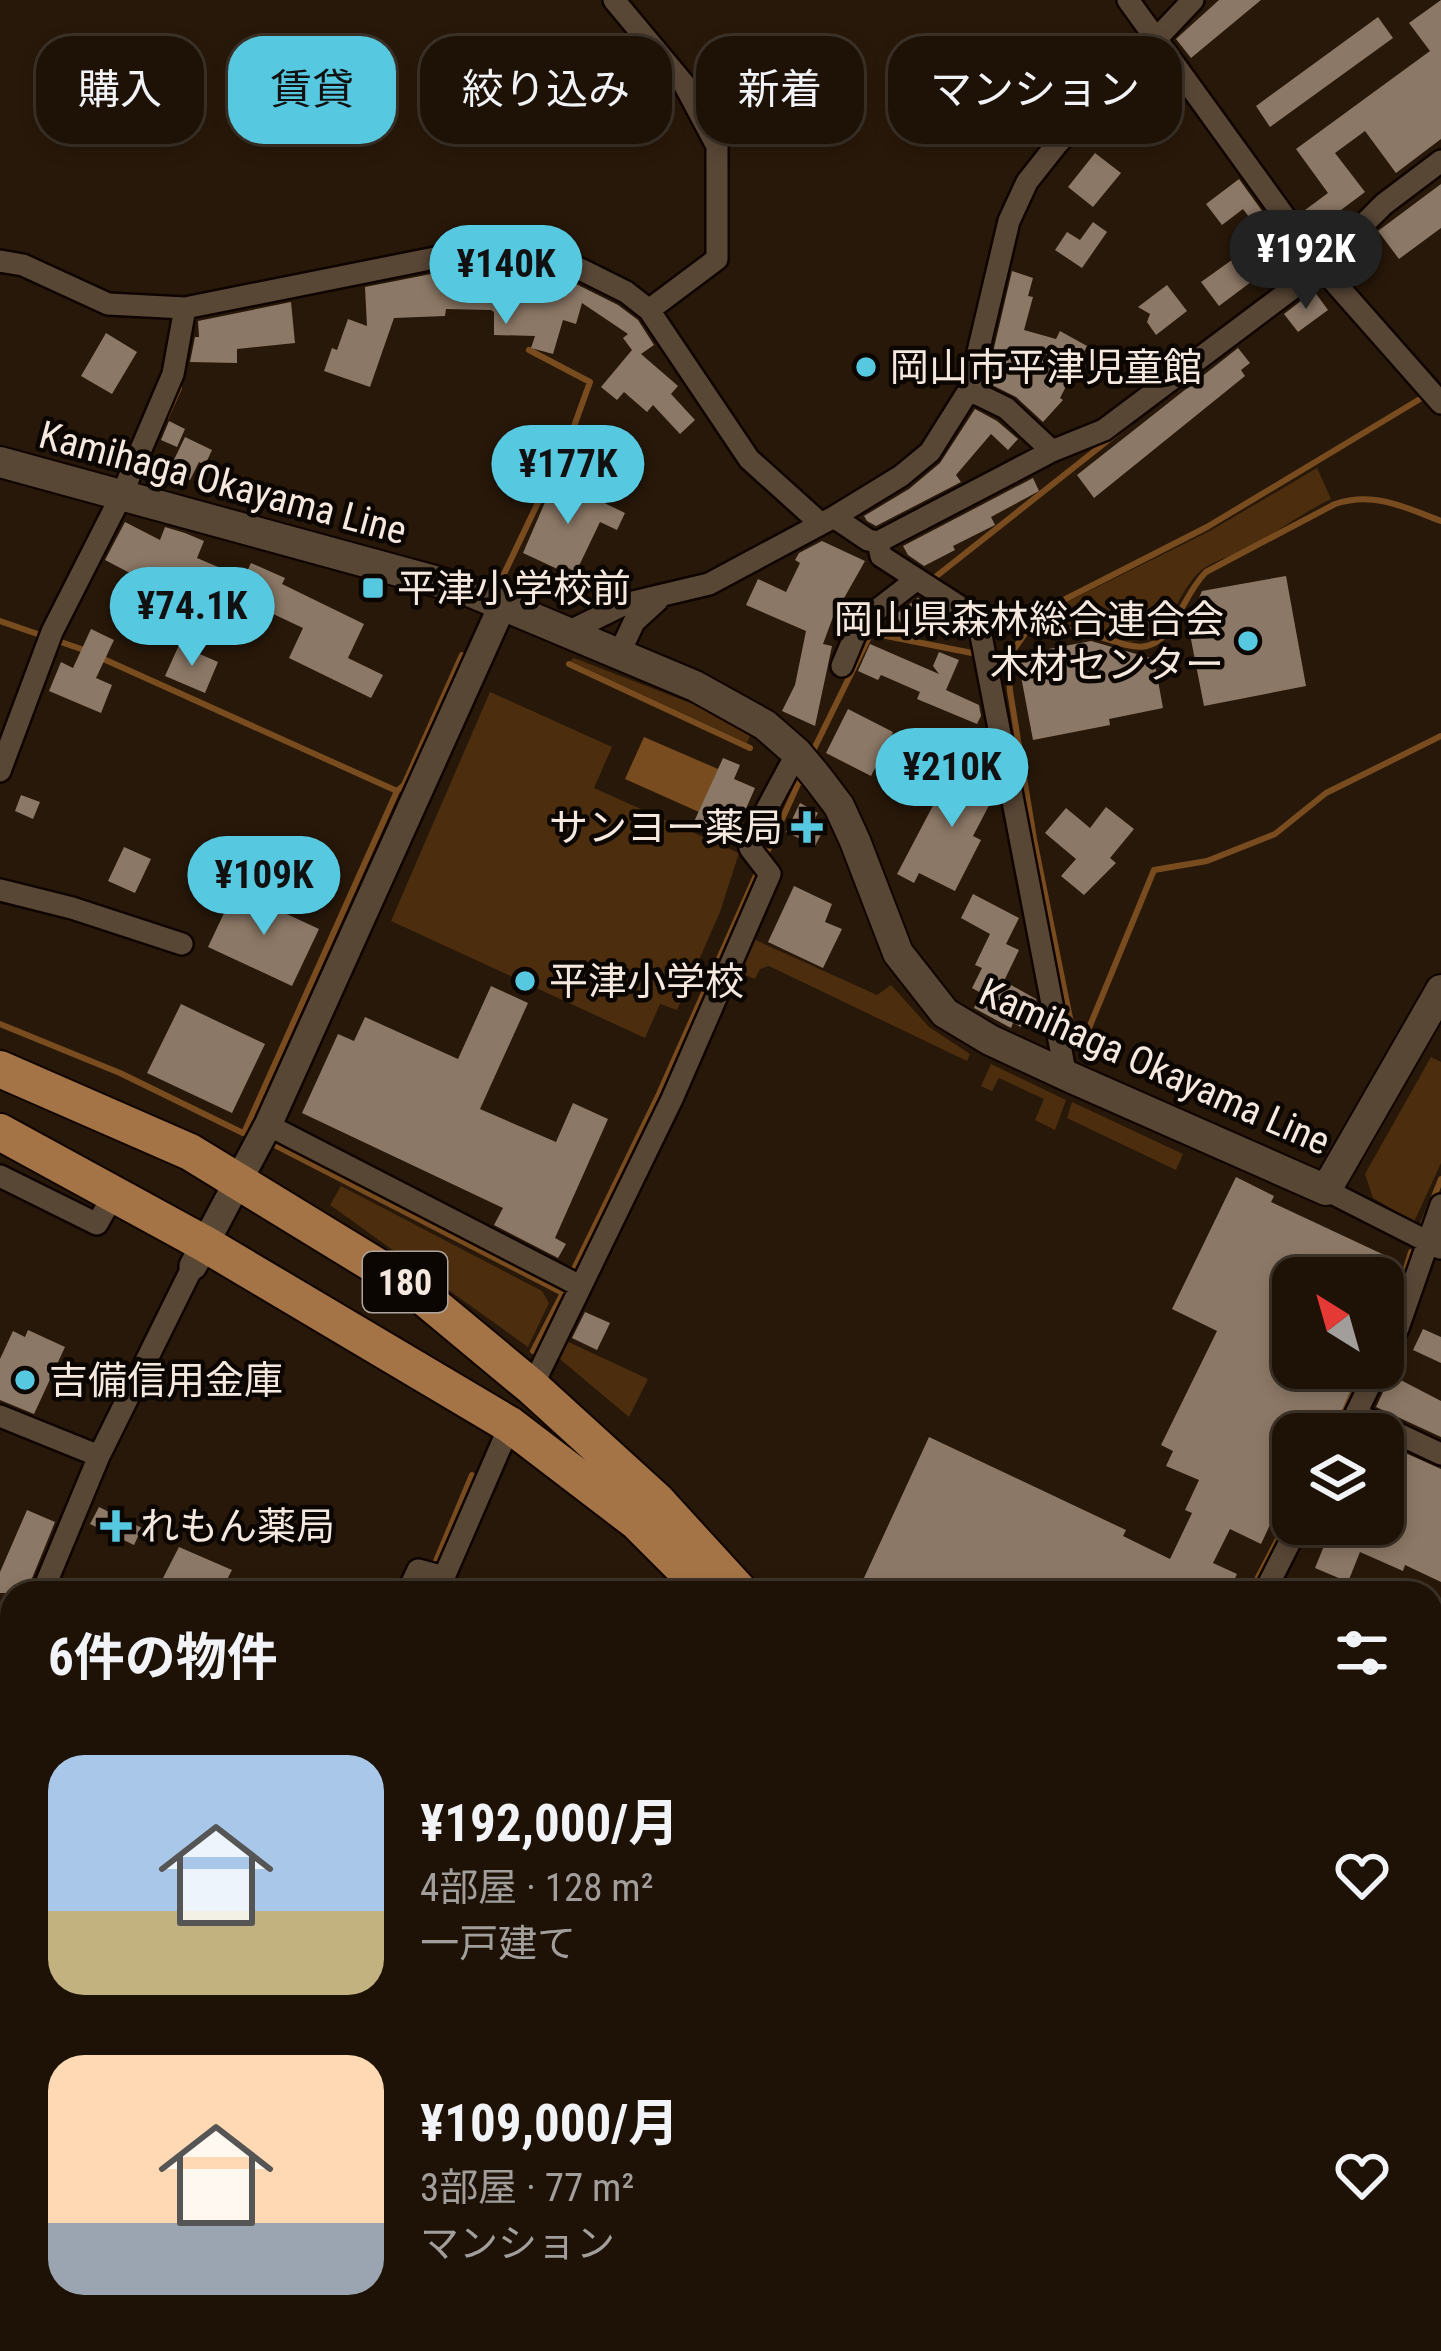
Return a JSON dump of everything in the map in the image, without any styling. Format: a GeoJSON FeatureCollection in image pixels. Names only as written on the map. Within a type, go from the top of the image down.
{"type":"FeatureCollection","features":[{"type":"Feature","properties":{"kind":"highway","name":"180"},"geometry":{"type":"LineString","coordinates":[[0,1070],[190,1152],[414,1289],[532,1387],[656,1500],[730,1581]]}},
{"type":"Feature","properties":{"kind":"highway","name":"180"},"geometry":{"type":"LineString","coordinates":[[0,1132],[113,1196],[199,1255],[510,1425],[637,1522],[696,1581]]}},
{"type":"Feature","properties":{"kind":"main road","name":"Kamihaga Okayama Line"},"geometry":{"type":"LineString","coordinates":[[0,462],[321,547],[503,604],[715,697],[765,725],[806,763],[838,806],[884,923],[916,981],[945,1013],[989,1040],[1326,1190],[1441,990]]}},
{"type":"Feature","properties":{"kind":"street"},"geometry":{"type":"LineString","coordinates":[[614,0],[684,84],[717,146],[717,259],[649,310]]}},
{"type":"Feature","properties":{"kind":"street"},"geometry":{"type":"LineString","coordinates":[[1128,0],[1154,36]]}},
{"type":"Feature","properties":{"kind":"street"},"geometry":{"type":"LineString","coordinates":[[1162,36],[1193,0]]}},
{"type":"Feature","properties":{"kind":"street"},"geometry":{"type":"LineString","coordinates":[[1182,74],[1325,271],[1436,396]]}},
{"type":"Feature","properties":{"kind":"street"},"geometry":{"type":"LineString","coordinates":[[568,632],[625,604],[709,584],[901,476],[930,452],[969,390],[1009,221],[1027,182],[1058,144]]}},
{"type":"Feature","properties":{"kind":"street"},"geometry":{"type":"LineString","coordinates":[[0,261],[22,265],[108,304],[185,308],[435,258],[560,259],[626,292],[649,310],[749,459],[827,520],[878,542],[1052,451],[1104,430],[1325,271],[1384,204],[1441,161]]}},
{"type":"Feature","properties":{"kind":"street"},"geometry":{"type":"LineString","coordinates":[[0,771],[50,640],[122,494],[173,374],[185,308]]}},
{"type":"Feature","properties":{"kind":"street"},"geometry":{"type":"LineString","coordinates":[[969,390],[1006,408],[1052,451]]}},
{"type":"Feature","properties":{"kind":"street"},"geometry":{"type":"LineString","coordinates":[[878,542],[881,556],[968,612],[980,630],[1064,1066],[1060,1072]]}},
{"type":"Feature","properties":{"kind":"street"},"geometry":{"type":"LineString","coordinates":[[842,666],[860,622],[922,584]]}},
{"type":"Feature","properties":{"kind":"street"},"geometry":{"type":"LineString","coordinates":[[620,652],[634,622],[658,599]]}},
{"type":"Feature","properties":{"kind":"street"},"geometry":{"type":"LineString","coordinates":[[47,1581],[99,1456],[263,1134],[503,604]]}},
{"type":"Feature","properties":{"kind":"street"},"geometry":{"type":"LineString","coordinates":[[532,1387],[572,1282],[672,1099],[770,874],[750,848],[755,831],[806,763]]}},
{"type":"Feature","properties":{"kind":"street"},"geometry":{"type":"LineString","coordinates":[[0,890],[182,944]]}},
{"type":"Feature","properties":{"kind":"street"},"geometry":{"type":"LineString","coordinates":[[263,1134],[572,1282]]}},
{"type":"Feature","properties":{"kind":"street"},"geometry":{"type":"LineString","coordinates":[[0,1176],[97,1224],[113,1196]]}},
{"type":"Feature","properties":{"kind":"street"},"geometry":{"type":"LineString","coordinates":[[1326,1190],[1435,1245]]}},
{"type":"Feature","properties":{"kind":"street"},"geometry":{"type":"LineString","coordinates":[[1404,1312],[1435,1245],[1441,1205]]}},
{"type":"Feature","properties":{"kind":"street"},"geometry":{"type":"LineString","coordinates":[[0,1416],[99,1456]]}},
{"type":"Feature","properties":{"kind":"street"},"geometry":{"type":"LineString","coordinates":[[412,1581],[418,1570],[444,1577],[485,1473],[510,1425]]}},
{"type":"Feature","properties":{"kind":"street"},"geometry":{"type":"LineString","coordinates":[[1404,1442],[1441,1454]]}},
{"type":"Feature","properties":{"kind":"street"},"geometry":{"type":"LineString","coordinates":[[1270,1581],[1288,1545]]}},
{"type":"Feature","properties":{"kind":"shaded area"},"geometry":{"type":"Polygon","coordinates":[[[1317,468],[1331,499],[1249,548],[1204,568],[1157,637],[1130,642],[1047,618],[1045,613],[1210,531],[1317,468]]]}},
{"type":"Feature","properties":{"kind":"shaded area"},"geometry":{"type":"Polygon","coordinates":[[[574,658],[698,706],[750,736],[747,743],[570,661],[574,658]]]}},
{"type":"Feature","properties":{"kind":"shaded area"},"geometry":{"type":"Polygon","coordinates":[[[490,692],[612,747],[594,788],[739,853],[720,912],[677,1010],[660,1004],[645,1038],[391,921],[490,692]]]}},
{"type":"Feature","properties":{"kind":"shaded area"},"geometry":{"type":"Polygon","coordinates":[[[644,737],[718,769],[699,812],[625,779],[644,737]]]}},
{"type":"Feature","properties":{"kind":"shaded area"},"geometry":{"type":"Polygon","coordinates":[[[749,937],[877,995],[891,985],[929,1027],[970,1054],[967,1061],[769,966],[760,969],[755,979],[735,971],[749,937]]]}},
{"type":"Feature","properties":{"kind":"shaded area"},"geometry":{"type":"Polygon","coordinates":[[[1431,1057],[1441,1062],[1441,1163],[1414,1222],[1373,1198],[1365,1174],[1431,1057]]]}},
{"type":"Feature","properties":{"kind":"shaded area"},"geometry":{"type":"Polygon","coordinates":[[[991,1064],[1066,1100],[1055,1130],[1035,1120],[1044,1099],[999,1078],[992,1091],[981,1086],[991,1064]]]}},
{"type":"Feature","properties":{"kind":"shaded area"},"geometry":{"type":"Polygon","coordinates":[[[1072,1102],[1183,1154],[1176,1170],[1067,1118],[1072,1102]]]}},
{"type":"Feature","properties":{"kind":"shaded area"},"geometry":{"type":"Polygon","coordinates":[[[341,1186],[542,1291],[549,1303],[528,1347],[330,1205],[341,1186]]]}},
{"type":"Feature","properties":{"kind":"shaded area"},"geometry":{"type":"Polygon","coordinates":[[[562,1339],[648,1379],[629,1417],[554,1354],[562,1339]]]}},
{"type":"Feature","properties":{"kind":"building"},"geometry":{"type":"Polygon","coordinates":[[[1219,0],[1261,0],[1191,58],[1179,36],[1219,0]]]}},
{"type":"Feature","properties":{"kind":"building"},"geometry":{"type":"Polygon","coordinates":[[[1441,0],[1441,139],[1396,173],[1365,131],[1335,153],[1365,192],[1317,236],[1301,213],[1328,193],[1296,149],[1430,51],[1409,23],[1441,0]]]}},
{"type":"Feature","properties":{"kind":"building"},"geometry":{"type":"Polygon","coordinates":[[[1378,17],[1393,38],[1270,127],[1256,106],[1378,17]]]}},
{"type":"Feature","properties":{"kind":"building"},"geometry":{"type":"Polygon","coordinates":[[[1095,153],[1121,173],[1093,207],[1068,187],[1095,153]]]}},
{"type":"Feature","properties":{"kind":"building"},"geometry":{"type":"Polygon","coordinates":[[[1239,179],[1296,258],[1264,282],[1259,276],[1219,306],[1201,282],[1264,237],[1243,209],[1222,225],[1206,204],[1239,179]]]}},
{"type":"Feature","properties":{"kind":"building"},"geometry":{"type":"Polygon","coordinates":[[[1441,184],[1441,228],[1399,259],[1378,231],[1441,184]]]}},
{"type":"Feature","properties":{"kind":"building"},"geometry":{"type":"Polygon","coordinates":[[[1093,222],[1107,232],[1082,268],[1055,250],[1067,232],[1080,240],[1093,222]]]}},
{"type":"Feature","properties":{"kind":"building"},"geometry":{"type":"Polygon","coordinates":[[[1012,271],[1033,278],[1024,330],[1056,339],[1060,331],[1087,346],[1063,400],[1043,422],[1016,397],[986,382],[1012,271]]]}},
{"type":"Feature","properties":{"kind":"building"},"geometry":{"type":"Polygon","coordinates":[[[436,273],[556,274],[618,305],[638,320],[654,345],[641,354],[678,386],[671,394],[695,420],[680,434],[653,405],[647,412],[624,392],[617,400],[601,387],[632,350],[623,338],[628,334],[582,303],[576,324],[563,320],[553,354],[531,348],[535,336],[494,335],[491,310],[446,309],[445,316],[394,318],[370,387],[324,371],[348,319],[367,326],[365,287],[436,273]]]}},
{"type":"Feature","properties":{"kind":"building"},"geometry":{"type":"Polygon","coordinates":[[[1167,285],[1187,311],[1156,335],[1147,322],[1150,314],[1138,307],[1167,285]]]}},
{"type":"Feature","properties":{"kind":"building"},"geometry":{"type":"Polygon","coordinates":[[[1314,291],[1328,310],[1298,332],[1284,314],[1314,291]]]}},
{"type":"Feature","properties":{"kind":"building"},"geometry":{"type":"Polygon","coordinates":[[[291,302],[295,343],[237,349],[237,363],[190,362],[195,337],[199,337],[198,321],[291,302]]]}},
{"type":"Feature","properties":{"kind":"building"},"geometry":{"type":"Polygon","coordinates":[[[106,333],[137,352],[112,394],[81,376],[106,333]]]}},
{"type":"Feature","properties":{"kind":"building"},"geometry":{"type":"Polygon","coordinates":[[[1238,348],[1250,363],[1241,370],[1245,376],[1094,498],[1077,475],[1238,348]]]}},
{"type":"Feature","properties":{"kind":"building"},"geometry":{"type":"Polygon","coordinates":[[[975,409],[1018,439],[1008,450],[991,434],[956,475],[961,482],[876,526],[867,521],[864,516],[940,463],[975,409]]]}},
{"type":"Feature","properties":{"kind":"building"},"geometry":{"type":"Polygon","coordinates":[[[169,421],[185,429],[177,447],[161,440],[169,421]]]}},
{"type":"Feature","properties":{"kind":"building"},"geometry":{"type":"Polygon","coordinates":[[[185,437],[212,450],[190,480],[169,470],[185,437]]]}},
{"type":"Feature","properties":{"kind":"building"},"geometry":{"type":"Polygon","coordinates":[[[1033,478],[1039,491],[991,517],[995,525],[953,546],[955,550],[924,566],[908,555],[903,546],[1033,478]]]}},
{"type":"Feature","properties":{"kind":"building"},"geometry":{"type":"Polygon","coordinates":[[[555,479],[625,513],[617,530],[600,522],[576,572],[566,567],[564,572],[523,553],[555,479]]]}},
{"type":"Feature","properties":{"kind":"building"},"geometry":{"type":"Polygon","coordinates":[[[125,522],[160,540],[165,527],[204,541],[197,558],[244,578],[251,563],[285,578],[282,584],[364,624],[348,658],[383,675],[371,698],[289,658],[303,628],[269,612],[258,637],[144,587],[147,582],[105,560],[125,522]]]}},
{"type":"Feature","properties":{"kind":"building"},"geometry":{"type":"Polygon","coordinates":[[[822,541],[865,561],[843,600],[840,598],[823,644],[832,646],[815,726],[782,711],[795,685],[806,631],[746,605],[758,579],[786,592],[800,563],[795,560],[799,553],[822,541]]]}},
{"type":"Feature","properties":{"kind":"building"},"geometry":{"type":"Polygon","coordinates":[[[1286,576],[1306,686],[1204,706],[1188,624],[1202,591],[1286,576]]]}},
{"type":"Feature","properties":{"kind":"building"},"geometry":{"type":"Polygon","coordinates":[[[918,598],[939,611],[909,634],[895,615],[918,598]]]}},
{"type":"Feature","properties":{"kind":"building"},"geometry":{"type":"Polygon","coordinates":[[[91,629],[114,640],[96,678],[112,685],[101,713],[49,691],[61,662],[73,668],[91,629]]]}},
{"type":"Feature","properties":{"kind":"building"},"geometry":{"type":"Polygon","coordinates":[[[1091,641],[1154,659],[1163,708],[1109,719],[1110,725],[1033,740],[1017,655],[1091,641]]]}},
{"type":"Feature","properties":{"kind":"building"},"geometry":{"type":"Polygon","coordinates":[[[870,644],[939,674],[933,666],[939,652],[959,660],[946,690],[979,705],[977,724],[917,699],[920,692],[858,671],[870,644]]]}},
{"type":"Feature","properties":{"kind":"building"},"geometry":{"type":"Polygon","coordinates":[[[179,645],[218,662],[205,693],[165,676],[179,645]]]}},
{"type":"Feature","properties":{"kind":"building"},"geometry":{"type":"Polygon","coordinates":[[[848,709],[893,732],[871,776],[826,753],[848,709]]]}},
{"type":"Feature","properties":{"kind":"building"},"geometry":{"type":"Polygon","coordinates":[[[976,751],[989,758],[992,772],[985,785],[996,792],[973,836],[981,840],[955,891],[919,873],[914,883],[897,874],[938,796],[949,802],[976,751]]]}},
{"type":"Feature","properties":{"kind":"building"},"geometry":{"type":"Polygon","coordinates":[[[723,758],[740,765],[734,779],[755,788],[735,834],[713,824],[710,832],[693,824],[723,758]]]}},
{"type":"Feature","properties":{"kind":"building"},"geometry":{"type":"Polygon","coordinates":[[[21,795],[40,802],[33,819],[15,811],[21,795]]]}},
{"type":"Feature","properties":{"kind":"building"},"geometry":{"type":"Polygon","coordinates":[[[800,803],[818,813],[815,818],[826,825],[815,846],[786,832],[800,803]]]}},
{"type":"Feature","properties":{"kind":"building"},"geometry":{"type":"Polygon","coordinates":[[[1106,807],[1134,829],[1110,858],[1116,863],[1084,895],[1061,876],[1076,859],[1045,833],[1066,808],[1090,828],[1106,807]]]}},
{"type":"Feature","properties":{"kind":"building"},"geometry":{"type":"Polygon","coordinates":[[[124,847],[151,859],[135,893],[108,881],[124,847]]]}},
{"type":"Feature","properties":{"kind":"building"},"geometry":{"type":"Polygon","coordinates":[[[794,886],[832,904],[825,922],[842,929],[823,968],[768,942],[794,886]]]}},
{"type":"Feature","properties":{"kind":"building"},"geometry":{"type":"Polygon","coordinates":[[[235,890],[319,929],[292,986],[208,947],[235,890]]]}},
{"type":"Feature","properties":{"kind":"building"},"geometry":{"type":"Polygon","coordinates":[[[973,894],[1019,918],[1006,944],[1019,950],[1004,981],[1036,999],[1038,1008],[1030,1025],[1013,1023],[1011,1028],[974,1008],[981,993],[972,988],[982,968],[975,965],[990,934],[961,918],[973,894]]]}},
{"type":"Feature","properties":{"kind":"building"},"geometry":{"type":"Polygon","coordinates":[[[491,986],[528,1003],[480,1109],[556,1142],[573,1103],[608,1119],[555,1238],[566,1244],[558,1258],[494,1225],[503,1208],[302,1113],[338,1034],[354,1041],[365,1017],[458,1059],[491,986]]]}},
{"type":"Feature","properties":{"kind":"building"},"geometry":{"type":"Polygon","coordinates":[[[181,1004],[265,1044],[232,1113],[147,1073],[181,1004]]]}},
{"type":"Feature","properties":{"kind":"building"},"geometry":{"type":"Polygon","coordinates":[[[1236,1177],[1274,1196],[1271,1202],[1389,1257],[1272,1257],[1272,1389],[1351,1389],[1341,1413],[1272,1413],[1272,1521],[1261,1544],[1230,1529],[1213,1563],[1237,1574],[1234,1581],[863,1581],[929,1437],[1126,1530],[1123,1536],[1170,1559],[1192,1513],[1185,1510],[1199,1480],[1166,1466],[1173,1451],[1161,1445],[1217,1331],[1172,1309],[1236,1177]]]}},
{"type":"Feature","properties":{"kind":"building"},"geometry":{"type":"Polygon","coordinates":[[[585,1312],[610,1323],[597,1350],[572,1338],[585,1312]]]}},
{"type":"Feature","properties":{"kind":"building"},"geometry":{"type":"Polygon","coordinates":[[[1423,1329],[1441,1337],[1441,1363],[1413,1350],[1423,1329]]]}},
{"type":"Feature","properties":{"kind":"building","name":"吉備信用金庫"},"geometry":{"type":"Polygon","coordinates":[[[28,1330],[65,1347],[34,1414],[0,1400],[0,1359],[13,1331],[25,1337],[28,1330]]]}},
{"type":"Feature","properties":{"kind":"building"},"geometry":{"type":"Polygon","coordinates":[[[1404,1382],[1441,1401],[1441,1437],[1404,1420],[1404,1413],[1376,1407],[1384,1389],[1404,1389],[1404,1382]]]}},
{"type":"Feature","properties":{"kind":"building"},"geometry":{"type":"Polygon","coordinates":[[[1404,1452],[1441,1469],[1441,1581],[1360,1552],[1348,1581],[1315,1568],[1324,1545],[1404,1545],[1404,1452]]]}},
{"type":"Feature","properties":{"kind":"building","name":"れもん薬局"},"geometry":{"type":"Polygon","coordinates":[[[99,1507],[142,1528],[134,1545],[90,1524],[99,1507]]]}},
{"type":"Feature","properties":{"kind":"building"},"geometry":{"type":"Polygon","coordinates":[[[27,1510],[55,1522],[31,1581],[0,1581],[27,1510]]]}},
{"type":"Feature","properties":{"kind":"building"},"geometry":{"type":"Polygon","coordinates":[[[179,1547],[232,1570],[226,1581],[163,1578],[179,1547]]]}},
{"type":"Feature","properties":{"kind":"waterway"},"geometry":{"type":"LineString","coordinates":[[503,576],[573,429],[590,382],[529,350]]}},
{"type":"Feature","properties":{"kind":"waterway"},"geometry":{"type":"LineString","coordinates":[[166,417],[179,388]]}},
{"type":"Feature","properties":{"kind":"waterway"},"geometry":{"type":"LineString","coordinates":[[1425,396],[1207,527],[1040,612],[1008,658],[1034,839],[1075,1043],[1082,1045],[1154,870],[1207,861],[1275,834],[1326,793],[1441,736]]}},
{"type":"Feature","properties":{"kind":"waterway"},"geometry":{"type":"LineString","coordinates":[[929,582],[1130,423]]}},
{"type":"Feature","properties":{"kind":"waterway"},"geometry":{"type":"LineString","coordinates":[[1040,612],[1046,626],[1125,645],[1153,644],[1175,621],[1206,572],[1335,504],[1376,500],[1441,521]]}},
{"type":"Feature","properties":{"kind":"waterway"},"geometry":{"type":"LineString","coordinates":[[0,621],[87,651]]}},
{"type":"Feature","properties":{"kind":"waterway"},"geometry":{"type":"LineString","coordinates":[[811,755],[871,633],[977,654]]}},
{"type":"Feature","properties":{"kind":"waterway"},"geometry":{"type":"LineString","coordinates":[[397,791],[404,785],[462,655]]}},
{"type":"Feature","properties":{"kind":"waterway"},"geometry":{"type":"LineString","coordinates":[[99,657],[397,791],[244,1133]]}},
{"type":"Feature","properties":{"kind":"waterway"},"geometry":{"type":"LineString","coordinates":[[569,664],[750,748]]}},
{"type":"Feature","properties":{"kind":"waterway"},"geometry":{"type":"LineString","coordinates":[[764,859],[803,773]]}},
{"type":"Feature","properties":{"kind":"waterway"},"geometry":{"type":"LineString","coordinates":[[572,1273],[659,1094],[758,871]]}},
{"type":"Feature","properties":{"kind":"waterway"},"geometry":{"type":"LineString","coordinates":[[0,1024],[120,1073],[243,1133]]}},
{"type":"Feature","properties":{"kind":"waterway"},"geometry":{"type":"LineString","coordinates":[[267,1141],[563,1293]]}},
{"type":"Feature","properties":{"kind":"waterway"},"geometry":{"type":"LineString","coordinates":[[1421,1229],[1441,1179]]}},
{"type":"Feature","properties":{"kind":"waterway"},"geometry":{"type":"LineString","coordinates":[[1404,1275],[1411,1252]]}},
{"type":"Feature","properties":{"kind":"waterway"},"geometry":{"type":"LineString","coordinates":[[533,1351],[567,1285]]}},
{"type":"Feature","properties":{"kind":"waterway"},"geometry":{"type":"LineString","coordinates":[[1343,1413],[1356,1389]]}},
{"type":"Feature","properties":{"kind":"waterway"},"geometry":{"type":"LineString","coordinates":[[434,1566],[472,1475]]}},
{"type":"Feature","properties":{"kind":"waterway"},"geometry":{"type":"LineString","coordinates":[[1256,1581],[1275,1545]]}},
{"type":"Feature","properties":{"kind":"place","name":"岡山市平津児童館"},"geometry":{"type":"Point","coordinates":[866,367]}},
{"type":"Feature","properties":{"kind":"place","name":"平津小学校前"},"geometry":{"type":"Point","coordinates":[373,588]}},
{"type":"Feature","properties":{"kind":"place","name":"岡山県森林総合連合会 木材センター"},"geometry":{"type":"Point","coordinates":[1248,641]}},
{"type":"Feature","properties":{"kind":"place","name":"サンヨー薬局"},"geometry":{"type":"Point","coordinates":[807,827]}},
{"type":"Feature","properties":{"kind":"place","name":"平津小学校"},"geometry":{"type":"Point","coordinates":[525,981]}},
{"type":"Feature","properties":{"kind":"place","name":"吉備信用金庫"},"geometry":{"type":"Point","coordinates":[25,1380]}},
{"type":"Feature","properties":{"kind":"place","name":"れもん薬局"},"geometry":{"type":"Point","coordinates":[116,1526]}}]}
